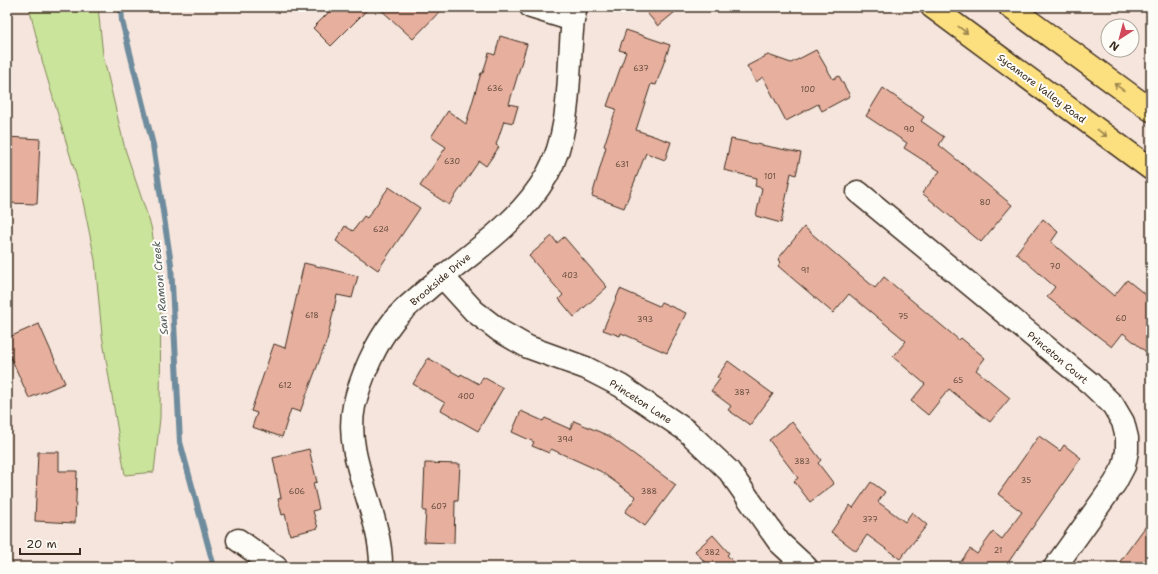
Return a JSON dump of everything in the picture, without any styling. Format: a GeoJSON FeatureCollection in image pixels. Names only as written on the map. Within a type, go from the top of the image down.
{"type":"FeatureCollection","features":[{"type":"Feature","properties":{"kind":"main road","name":"Sycamore Valley Road"},"geometry":{"type":"LineString","coordinates":[[932,7],[1151,169]]}},
{"type":"Feature","properties":{"kind":"main road"},"geometry":{"type":"LineString","coordinates":[[1010,7],[1151,110]]}},
{"type":"Feature","properties":{"kind":"street"},"geometry":{"type":"LineString","coordinates":[[531,7],[574,14]]}},
{"type":"Feature","properties":{"kind":"street","name":"Brookside Drive"},"geometry":{"type":"LineString","coordinates":[[381,567],[381,558],[373,514],[353,445],[351,428],[355,405],[372,356],[383,335],[395,319],[442,277],[499,231],[521,210],[538,190],[557,153],[563,130],[574,14]]}},
{"type":"Feature","properties":{"kind":"street","name":"Princeton Court"},"geometry":{"type":"LineString","coordinates":[[858,192],[1091,384],[1113,405],[1123,422],[1127,438],[1127,451],[1124,466],[1115,483],[1055,567]]}},
{"type":"Feature","properties":{"kind":"street","name":"Princeton Lane"},"geometry":{"type":"LineString","coordinates":[[442,277],[474,311],[500,331],[528,347],[586,368],[621,386],[687,431],[729,471],[779,542],[806,567]]}},
{"type":"Feature","properties":{"kind":"street"},"geometry":{"type":"LineString","coordinates":[[238,540],[276,567]]}},
{"type":"Feature","properties":{"kind":"green space"},"geometry":{"type":"Polygon","coordinates":[[[29,7],[98,7],[103,55],[125,149],[151,226],[161,285],[160,418],[154,472],[125,475],[102,335],[95,260],[81,192],[43,64],[29,7]]]}},
{"type":"Feature","properties":{"kind":"building"},"geometry":{"type":"Polygon","coordinates":[[[334,7],[370,7],[331,46],[313,28],[334,7]]]}},
{"type":"Feature","properties":{"kind":"building"},"geometry":{"type":"Polygon","coordinates":[[[378,7],[444,7],[413,39],[378,7]]]}},
{"type":"Feature","properties":{"kind":"building"},"geometry":{"type":"Polygon","coordinates":[[[642,7],[681,7],[658,26],[642,7]]]}},
{"type":"Feature","properties":{"kind":"building"},"geometry":{"type":"Polygon","coordinates":[[[626,30],[670,45],[656,85],[651,84],[636,130],[671,142],[665,160],[646,153],[624,208],[592,196],[606,147],[604,146],[616,109],[607,106],[626,52],[619,50],[626,30]]]}},
{"type":"Feature","properties":{"kind":"building"},"geometry":{"type":"Polygon","coordinates":[[[500,36],[527,44],[509,104],[518,106],[513,123],[504,121],[496,145],[499,147],[486,166],[479,161],[449,205],[420,186],[446,147],[431,137],[448,111],[466,124],[481,73],[483,73],[489,53],[495,55],[500,36]]]}},
{"type":"Feature","properties":{"kind":"building"},"geometry":{"type":"Polygon","coordinates":[[[816,50],[833,79],[839,76],[850,96],[822,111],[818,104],[786,121],[763,77],[756,82],[747,66],[768,55],[791,63],[816,50]]]}},
{"type":"Feature","properties":{"kind":"building"},"geometry":{"type":"Polygon","coordinates":[[[883,88],[924,117],[921,121],[944,137],[939,145],[1012,205],[981,242],[922,193],[940,171],[904,148],[907,143],[866,116],[883,88]]]}},
{"type":"Feature","properties":{"kind":"building"},"geometry":{"type":"Polygon","coordinates":[[[7,137],[40,139],[37,204],[7,203],[7,137]]]}},
{"type":"Feature","properties":{"kind":"building"},"geometry":{"type":"Polygon","coordinates":[[[731,139],[801,153],[796,175],[791,173],[781,223],[756,216],[762,188],[755,186],[757,178],[724,170],[731,139]]]}},
{"type":"Feature","properties":{"kind":"building"},"geometry":{"type":"Polygon","coordinates":[[[389,187],[420,208],[378,270],[336,241],[345,226],[353,231],[364,216],[367,218],[389,187]]]}},
{"type":"Feature","properties":{"kind":"building"},"geometry":{"type":"Polygon","coordinates":[[[1043,219],[1058,232],[1051,242],[1114,296],[1127,280],[1151,299],[1151,356],[1123,333],[1112,347],[1047,297],[1055,287],[1016,253],[1043,219]]]}},
{"type":"Feature","properties":{"kind":"building"},"geometry":{"type":"Polygon","coordinates":[[[804,227],[875,288],[884,277],[959,340],[961,338],[985,358],[976,370],[1010,398],[990,422],[949,389],[928,415],[911,401],[925,384],[893,357],[906,341],[849,294],[833,313],[778,266],[781,262],[778,259],[804,227]]]}},
{"type":"Feature","properties":{"kind":"building"},"geometry":{"type":"Polygon","coordinates":[[[552,236],[557,243],[564,237],[607,287],[574,317],[559,299],[563,295],[529,256],[552,236]]]}},
{"type":"Feature","properties":{"kind":"building"},"geometry":{"type":"Polygon","coordinates":[[[304,263],[358,276],[352,298],[337,295],[327,340],[300,412],[291,409],[282,437],[252,427],[257,413],[251,411],[274,344],[285,348],[304,263]]]}},
{"type":"Feature","properties":{"kind":"building"},"geometry":{"type":"Polygon","coordinates":[[[620,289],[659,306],[661,302],[686,313],[667,353],[621,333],[620,336],[603,330],[620,289]]]}},
{"type":"Feature","properties":{"kind":"building"},"geometry":{"type":"Polygon","coordinates":[[[39,324],[65,383],[29,398],[7,349],[7,338],[39,324]]]}},
{"type":"Feature","properties":{"kind":"building"},"geometry":{"type":"Polygon","coordinates":[[[428,358],[460,376],[461,374],[479,384],[483,377],[503,388],[478,431],[441,410],[445,403],[413,384],[428,358]]]}},
{"type":"Feature","properties":{"kind":"building"},"geometry":{"type":"Polygon","coordinates":[[[728,361],[773,394],[750,425],[728,410],[731,406],[711,391],[720,379],[717,377],[728,361]]]}},
{"type":"Feature","properties":{"kind":"building"},"geometry":{"type":"Polygon","coordinates":[[[521,411],[543,421],[545,418],[570,429],[574,421],[609,436],[676,485],[645,526],[625,512],[636,497],[600,471],[551,449],[549,453],[532,446],[534,442],[512,432],[521,411]]]}},
{"type":"Feature","properties":{"kind":"building"},"geometry":{"type":"Polygon","coordinates":[[[792,422],[821,460],[818,463],[834,484],[810,502],[794,481],[798,478],[769,440],[792,422]]]}},
{"type":"Feature","properties":{"kind":"building"},"geometry":{"type":"Polygon","coordinates":[[[1039,436],[1060,451],[1064,445],[1081,458],[1005,567],[957,567],[970,549],[977,554],[993,532],[1002,539],[1022,512],[998,494],[1039,436]]]}},
{"type":"Feature","properties":{"kind":"building"},"geometry":{"type":"Polygon","coordinates":[[[309,449],[317,482],[313,483],[319,509],[313,511],[318,528],[290,535],[285,514],[282,515],[278,499],[281,498],[273,458],[309,449]]]}},
{"type":"Feature","properties":{"kind":"building"},"geometry":{"type":"Polygon","coordinates":[[[38,452],[59,452],[59,471],[77,471],[75,523],[35,521],[38,452]]]}},
{"type":"Feature","properties":{"kind":"building"},"geometry":{"type":"Polygon","coordinates":[[[425,463],[460,464],[458,501],[455,501],[454,543],[424,542],[426,511],[423,511],[425,463]]]}},
{"type":"Feature","properties":{"kind":"building"},"geometry":{"type":"Polygon","coordinates":[[[871,482],[885,492],[878,502],[905,522],[912,512],[927,525],[900,559],[867,535],[856,551],[831,532],[850,505],[853,508],[871,482]]]}},
{"type":"Feature","properties":{"kind":"building"},"geometry":{"type":"Polygon","coordinates":[[[1151,519],[1151,567],[1116,567],[1151,519]]]}},
{"type":"Feature","properties":{"kind":"building"},"geometry":{"type":"Polygon","coordinates":[[[713,535],[729,553],[727,555],[738,567],[709,567],[695,551],[713,535]]]}},
{"type":"Feature","properties":{"kind":"waterway","name":"San Ramon Creek"},"geometry":{"type":"LineString","coordinates":[[121,7],[122,21],[153,145],[171,264],[180,442],[214,567]]}}]}
